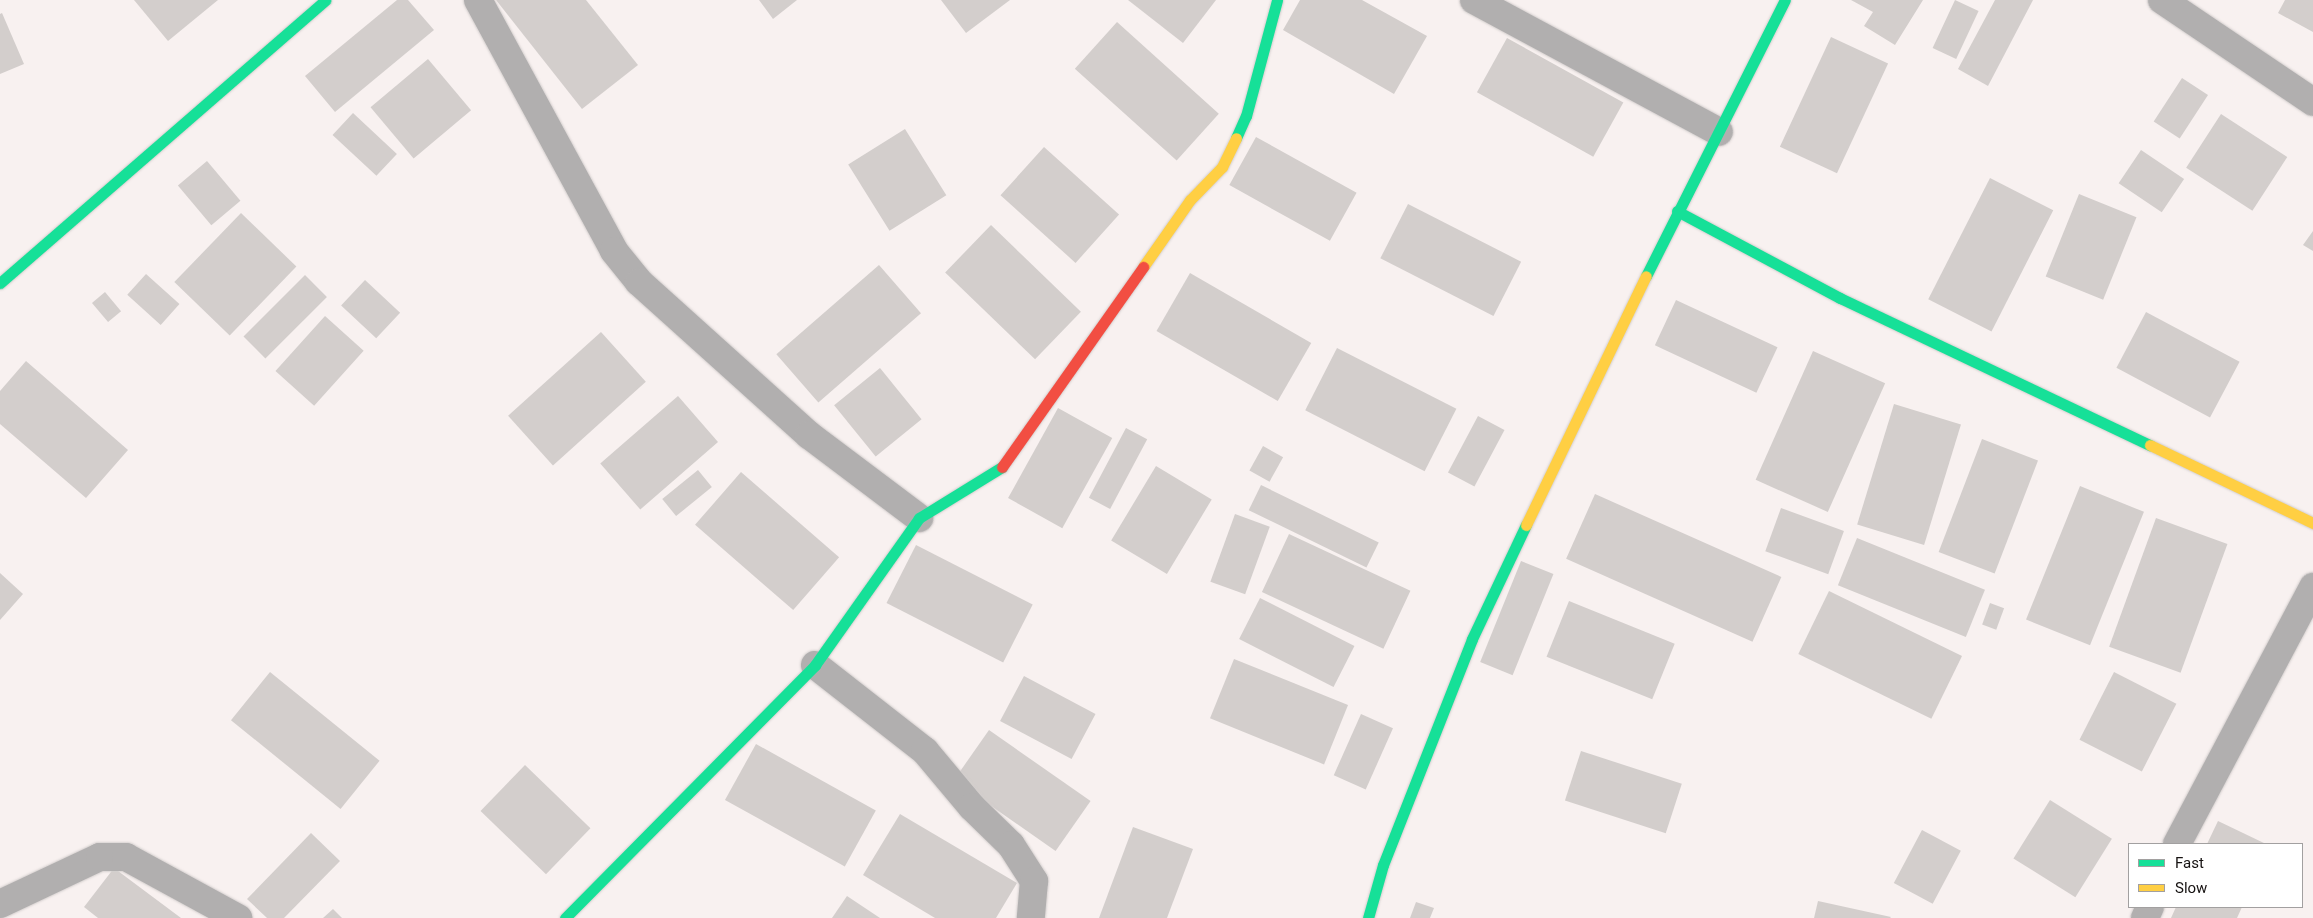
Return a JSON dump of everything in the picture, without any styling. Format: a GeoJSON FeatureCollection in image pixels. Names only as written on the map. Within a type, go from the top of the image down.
{"type":"FeatureCollection","features":[{"type":"Feature","properties":{"kind":"street"},"geometry":{"type":"LineString","coordinates":[[0,282],[325,0]]}},
{"type":"Feature","properties":{"kind":"street"},"geometry":{"type":"LineString","coordinates":[[478,0],[614,251],[639,282],[809,434],[919,518]]}},
{"type":"Feature","properties":{"kind":"street"},"geometry":{"type":"LineString","coordinates":[[565,918],[815,666],[919,518],[1001,469],[1190,200],[1222,166],[1246,116],[1277,0]]}},
{"type":"Feature","properties":{"kind":"street"},"geometry":{"type":"LineString","coordinates":[[1474,0],[1719,132]]}},
{"type":"Feature","properties":{"kind":"street"},"geometry":{"type":"LineString","coordinates":[[1368,918],[1383,866],[1472,640],[1677,211],[1785,0]]}},
{"type":"Feature","properties":{"kind":"street"},"geometry":{"type":"LineString","coordinates":[[2162,0],[2313,102]]}},
{"type":"Feature","properties":{"kind":"street"},"geometry":{"type":"LineString","coordinates":[[1677,211],[1840,298],[2313,523]]}},
{"type":"Feature","properties":{"kind":"street"},"geometry":{"type":"LineString","coordinates":[[2178,843],[2313,587]]}},
{"type":"Feature","properties":{"kind":"street"},"geometry":{"type":"LineString","coordinates":[[815,666],[925,750],[972,808],[1011,845],[1034,881],[1031,918]]}},
{"type":"Feature","properties":{"kind":"street"},"geometry":{"type":"LineString","coordinates":[[0,904],[100,857],[126,857],[238,918]]}},
{"type":"Feature","properties":{"kind":"building"},"geometry":{"type":"Polygon","coordinates":[[[134,0],[218,0],[168,41],[134,0]]]}},
{"type":"Feature","properties":{"kind":"building"},"geometry":{"type":"Polygon","coordinates":[[[397,0],[408,0],[434,30],[335,112],[305,76],[397,0]]]}},
{"type":"Feature","properties":{"kind":"building"},"geometry":{"type":"Polygon","coordinates":[[[496,0],[586,0],[638,65],[582,109],[496,0]]]}},
{"type":"Feature","properties":{"kind":"building"},"geometry":{"type":"Polygon","coordinates":[[[759,0],[797,0],[773,19],[759,0]]]}},
{"type":"Feature","properties":{"kind":"building"},"geometry":{"type":"Polygon","coordinates":[[[941,0],[1010,0],[966,33],[941,0]]]}},
{"type":"Feature","properties":{"kind":"building"},"geometry":{"type":"Polygon","coordinates":[[[1128,0],[1216,0],[1183,43],[1128,0]]]}},
{"type":"Feature","properties":{"kind":"building"},"geometry":{"type":"Polygon","coordinates":[[[1300,0],[1362,0],[1427,36],[1394,94],[1283,30],[1300,0]]]}},
{"type":"Feature","properties":{"kind":"building"},"geometry":{"type":"Polygon","coordinates":[[[1851,0],[1923,0],[1895,45],[1864,26],[1873,12],[1851,0]]]}},
{"type":"Feature","properties":{"kind":"building"},"geometry":{"type":"Polygon","coordinates":[[[1955,0],[1979,11],[1956,59],[1933,48],[1955,0]]]}},
{"type":"Feature","properties":{"kind":"building"},"geometry":{"type":"Polygon","coordinates":[[[1995,0],[2033,0],[1988,86],[1958,69],[1995,0]]]}},
{"type":"Feature","properties":{"kind":"building"},"geometry":{"type":"Polygon","coordinates":[[[2285,0],[2313,0],[2313,32],[2278,13],[2285,0]]]}},
{"type":"Feature","properties":{"kind":"building"},"geometry":{"type":"Polygon","coordinates":[[[2,13],[24,64],[0,74],[0,14],[2,13]]]}},
{"type":"Feature","properties":{"kind":"building"},"geometry":{"type":"Polygon","coordinates":[[[1117,22],[1219,114],[1177,160],[1075,69],[1117,22]]]}},
{"type":"Feature","properties":{"kind":"building"},"geometry":{"type":"Polygon","coordinates":[[[1831,37],[1888,64],[1837,173],[1780,147],[1831,37]]]}},
{"type":"Feature","properties":{"kind":"building"},"geometry":{"type":"Polygon","coordinates":[[[1507,38],[1623,102],[1593,157],[1477,92],[1507,38]]]}},
{"type":"Feature","properties":{"kind":"building"},"geometry":{"type":"Polygon","coordinates":[[[428,59],[471,110],[414,159],[371,107],[428,59]]]}},
{"type":"Feature","properties":{"kind":"building"},"geometry":{"type":"Polygon","coordinates":[[[2182,78],[2208,95],[2180,138],[2154,122],[2182,78]]]}},
{"type":"Feature","properties":{"kind":"building"},"geometry":{"type":"Polygon","coordinates":[[[353,113],[397,154],[376,176],[333,135],[353,113]]]}},
{"type":"Feature","properties":{"kind":"building"},"geometry":{"type":"Polygon","coordinates":[[[2221,114],[2287,157],[2252,211],[2186,168],[2221,114]]]}},
{"type":"Feature","properties":{"kind":"building"},"geometry":{"type":"Polygon","coordinates":[[[905,129],[946,195],[890,231],[848,165],[905,129]]]}},
{"type":"Feature","properties":{"kind":"building"},"geometry":{"type":"Polygon","coordinates":[[[1256,137],[1357,193],[1330,241],[1229,185],[1256,137]]]}},
{"type":"Feature","properties":{"kind":"building"},"geometry":{"type":"Polygon","coordinates":[[[1044,147],[1119,215],[1076,263],[1001,195],[1044,147]]]}},
{"type":"Feature","properties":{"kind":"building"},"geometry":{"type":"Polygon","coordinates":[[[2141,150],[2184,179],[2162,212],[2119,183],[2141,150]]]}},
{"type":"Feature","properties":{"kind":"building"},"geometry":{"type":"Polygon","coordinates":[[[207,161],[240,201],[211,225],[178,185],[207,161]]]}},
{"type":"Feature","properties":{"kind":"building"},"geometry":{"type":"Polygon","coordinates":[[[1990,178],[2053,210],[1992,331],[1928,299],[1990,178]]]}},
{"type":"Feature","properties":{"kind":"building"},"geometry":{"type":"Polygon","coordinates":[[[2079,194],[2136,217],[2103,300],[2046,277],[2079,194]]]}},
{"type":"Feature","properties":{"kind":"building"},"geometry":{"type":"Polygon","coordinates":[[[1408,204],[1521,262],[1493,316],[1380,258],[1408,204]]]}},
{"type":"Feature","properties":{"kind":"building"},"geometry":{"type":"Polygon","coordinates":[[[241,213],[296,266],[230,336],[174,282],[241,213]]]}},
{"type":"Feature","properties":{"kind":"building"},"geometry":{"type":"Polygon","coordinates":[[[991,225],[1081,312],[1035,359],[945,272],[991,225]]]}},
{"type":"Feature","properties":{"kind":"building"},"geometry":{"type":"Polygon","coordinates":[[[2313,231],[2313,251],[2303,245],[2313,231]]]}},
{"type":"Feature","properties":{"kind":"building"},"geometry":{"type":"Polygon","coordinates":[[[879,265],[921,313],[818,403],[776,354],[879,265]]]}},
{"type":"Feature","properties":{"kind":"building"},"geometry":{"type":"Polygon","coordinates":[[[1190,273],[1311,343],[1278,401],[1156,331],[1190,273]]]}},
{"type":"Feature","properties":{"kind":"building"},"geometry":{"type":"Polygon","coordinates":[[[146,274],[179,304],[161,325],[127,295],[146,274]]]}},
{"type":"Feature","properties":{"kind":"building"},"geometry":{"type":"Polygon","coordinates":[[[305,275],[327,297],[265,358],[243,337],[305,275]]]}},
{"type":"Feature","properties":{"kind":"building"},"geometry":{"type":"Polygon","coordinates":[[[365,280],[400,313],[376,338],[341,306],[365,280]]]}},
{"type":"Feature","properties":{"kind":"building"},"geometry":{"type":"Polygon","coordinates":[[[105,292],[121,311],[108,322],[92,303],[105,292]]]}},
{"type":"Feature","properties":{"kind":"building"},"geometry":{"type":"Polygon","coordinates":[[[1676,300],[1778,347],[1756,393],[1655,345],[1676,300]]]}},
{"type":"Feature","properties":{"kind":"building"},"geometry":{"type":"Polygon","coordinates":[[[2146,312],[2240,362],[2210,417],[2116,368],[2146,312]]]}},
{"type":"Feature","properties":{"kind":"building"},"geometry":{"type":"Polygon","coordinates":[[[325,316],[364,351],[314,406],[275,371],[325,316]]]}},
{"type":"Feature","properties":{"kind":"building"},"geometry":{"type":"Polygon","coordinates":[[[601,332],[646,382],[553,465],[508,416],[601,332]]]}},
{"type":"Feature","properties":{"kind":"building"},"geometry":{"type":"Polygon","coordinates":[[[1337,348],[1456,409],[1425,471],[1305,410],[1337,348]]]}},
{"type":"Feature","properties":{"kind":"building"},"geometry":{"type":"Polygon","coordinates":[[[1813,351],[1885,383],[1828,512],[1756,480],[1813,351]]]}},
{"type":"Feature","properties":{"kind":"building"},"geometry":{"type":"Polygon","coordinates":[[[26,361],[128,450],[86,498],[0,424],[0,391],[26,361]]]}},
{"type":"Feature","properties":{"kind":"building"},"geometry":{"type":"Polygon","coordinates":[[[880,368],[922,419],[876,456],[834,405],[880,368]]]}},
{"type":"Feature","properties":{"kind":"building"},"geometry":{"type":"Polygon","coordinates":[[[678,396],[718,442],[640,510],[600,464],[678,396]]]}},
{"type":"Feature","properties":{"kind":"building"},"geometry":{"type":"Polygon","coordinates":[[[1894,404],[1961,424],[1924,545],[1857,524],[1894,404]]]}},
{"type":"Feature","properties":{"kind":"building"},"geometry":{"type":"Polygon","coordinates":[[[1058,408],[1112,438],[1062,528],[1008,498],[1058,408]]]}},
{"type":"Feature","properties":{"kind":"building"},"geometry":{"type":"Polygon","coordinates":[[[1478,416],[1504,430],[1474,487],[1448,473],[1478,416]]]}},
{"type":"Feature","properties":{"kind":"building"},"geometry":{"type":"Polygon","coordinates":[[[1126,428],[1147,439],[1110,509],[1089,498],[1126,428]]]}},
{"type":"Feature","properties":{"kind":"building"},"geometry":{"type":"Polygon","coordinates":[[[1982,439],[2038,461],[1995,573],[1939,552],[1982,439]]]}},
{"type":"Feature","properties":{"kind":"building"},"geometry":{"type":"Polygon","coordinates":[[[1263,446],[1283,457],[1270,482],[1249,470],[1263,446]]]}},
{"type":"Feature","properties":{"kind":"building"},"geometry":{"type":"Polygon","coordinates":[[[1156,466],[1212,499],[1167,574],[1111,541],[1156,466]]]}},
{"type":"Feature","properties":{"kind":"building"},"geometry":{"type":"Polygon","coordinates":[[[698,470],[712,487],[676,516],[662,499],[698,470]]]}},
{"type":"Feature","properties":{"kind":"building"},"geometry":{"type":"Polygon","coordinates":[[[741,472],[839,557],[793,610],[695,525],[741,472]]]}},
{"type":"Feature","properties":{"kind":"building"},"geometry":{"type":"Polygon","coordinates":[[[1261,485],[1379,542],[1366,568],[1249,510],[1261,485]]]}},
{"type":"Feature","properties":{"kind":"building"},"geometry":{"type":"Polygon","coordinates":[[[2080,486],[2144,512],[2090,645],[2026,620],[2080,486]]]}},
{"type":"Feature","properties":{"kind":"building"},"geometry":{"type":"Polygon","coordinates":[[[1595,494],[1781,577],[1752,642],[1566,559],[1595,494]]]}},
{"type":"Feature","properties":{"kind":"building"},"geometry":{"type":"Polygon","coordinates":[[[1781,508],[1844,531],[1828,574],[1765,551],[1781,508]]]}},
{"type":"Feature","properties":{"kind":"building"},"geometry":{"type":"Polygon","coordinates":[[[1235,514],[1270,527],[1245,594],[1210,582],[1235,514]]]}},
{"type":"Feature","properties":{"kind":"building"},"geometry":{"type":"Polygon","coordinates":[[[2156,518],[2227,544],[2181,673],[2109,647],[2156,518]]]}},
{"type":"Feature","properties":{"kind":"building"},"geometry":{"type":"Polygon","coordinates":[[[1289,534],[1410,591],[1383,649],[1262,592],[1289,534]]]}},
{"type":"Feature","properties":{"kind":"building"},"geometry":{"type":"Polygon","coordinates":[[[1857,538],[1985,590],[1966,637],[1838,585],[1857,538]]]}},
{"type":"Feature","properties":{"kind":"building"},"geometry":{"type":"Polygon","coordinates":[[[916,545],[1033,604],[1003,662],[886,603],[916,545]]]}},
{"type":"Feature","properties":{"kind":"building"},"geometry":{"type":"Polygon","coordinates":[[[1521,561],[1553,574],[1513,675],[1480,662],[1521,561]]]}},
{"type":"Feature","properties":{"kind":"building"},"geometry":{"type":"Polygon","coordinates":[[[0,573],[23,594],[0,620],[0,573]]]}},
{"type":"Feature","properties":{"kind":"building"},"geometry":{"type":"Polygon","coordinates":[[[1829,591],[1962,656],[1931,719],[1798,654],[1829,591]]]}},
{"type":"Feature","properties":{"kind":"building"},"geometry":{"type":"Polygon","coordinates":[[[1260,598],[1354,646],[1334,687],[1239,639],[1260,598]]]}},
{"type":"Feature","properties":{"kind":"building"},"geometry":{"type":"Polygon","coordinates":[[[1569,601],[1675,644],[1652,699],[1547,657],[1569,601]]]}},
{"type":"Feature","properties":{"kind":"building"},"geometry":{"type":"Polygon","coordinates":[[[1990,603],[2004,608],[1996,630],[1982,625],[1990,603]]]}},
{"type":"Feature","properties":{"kind":"building"},"geometry":{"type":"Polygon","coordinates":[[[1234,659],[1348,705],[1324,764],[1210,718],[1234,659]]]}},
{"type":"Feature","properties":{"kind":"building"},"geometry":{"type":"Polygon","coordinates":[[[270,672],[380,761],[341,809],[231,720],[270,672]]]}},
{"type":"Feature","properties":{"kind":"building"},"geometry":{"type":"Polygon","coordinates":[[[2114,672],[2176,704],[2142,771],[2079,740],[2114,672]]]}},
{"type":"Feature","properties":{"kind":"building"},"geometry":{"type":"Polygon","coordinates":[[[1024,676],[1096,714],[1072,759],[1000,721],[1024,676]]]}},
{"type":"Feature","properties":{"kind":"building"},"geometry":{"type":"Polygon","coordinates":[[[1361,714],[1393,728],[1366,789],[1334,775],[1361,714]]]}},
{"type":"Feature","properties":{"kind":"building"},"geometry":{"type":"Polygon","coordinates":[[[989,730],[1091,801],[1056,851],[954,780],[989,730]]]}},
{"type":"Feature","properties":{"kind":"building"},"geometry":{"type":"Polygon","coordinates":[[[756,744],[876,810],[845,866],[725,800],[756,744]]]}},
{"type":"Feature","properties":{"kind":"building"},"geometry":{"type":"Polygon","coordinates":[[[1581,751],[1682,784],[1666,833],[1565,800],[1581,751]]]}},
{"type":"Feature","properties":{"kind":"building"},"geometry":{"type":"Polygon","coordinates":[[[525,765],[590,828],[546,874],[481,811],[525,765]]]}},
{"type":"Feature","properties":{"kind":"building"},"geometry":{"type":"Polygon","coordinates":[[[2050,800],[2112,839],[2075,897],[2013,859],[2050,800]]]}},
{"type":"Feature","properties":{"kind":"building"},"geometry":{"type":"Polygon","coordinates":[[[900,814],[1017,883],[996,918],[935,918],[863,875],[900,814]]]}},
{"type":"Feature","properties":{"kind":"building"},"geometry":{"type":"Polygon","coordinates":[[[2218,821],[2264,843],[2207,843],[2218,821]]]}},
{"type":"Feature","properties":{"kind":"building"},"geometry":{"type":"Polygon","coordinates":[[[1133,827],[1193,849],[1167,918],[1099,918],[1133,827]]]}},
{"type":"Feature","properties":{"kind":"building"},"geometry":{"type":"Polygon","coordinates":[[[1922,830],[1961,851],[1933,904],[1894,883],[1922,830]]]}},
{"type":"Feature","properties":{"kind":"building"},"geometry":{"type":"Polygon","coordinates":[[[311,833],[340,861],[284,918],[267,918],[247,899],[311,833]]]}},
{"type":"Feature","properties":{"kind":"building"},"geometry":{"type":"Polygon","coordinates":[[[114,868],[181,918],[98,918],[84,907],[114,868]]]}},
{"type":"Feature","properties":{"kind":"building"},"geometry":{"type":"Polygon","coordinates":[[[847,896],[880,918],[832,918],[847,896]]]}},
{"type":"Feature","properties":{"kind":"building"},"geometry":{"type":"Polygon","coordinates":[[[1818,901],[1891,917],[1814,918],[1818,901]]]}},
{"type":"Feature","properties":{"kind":"building"},"geometry":{"type":"Polygon","coordinates":[[[1416,902],[1434,908],[1430,918],[1410,918],[1416,902]]]}},
{"type":"Feature","properties":{"kind":"building"},"geometry":{"type":"Polygon","coordinates":[[[2176,908],[2242,908],[2237,918],[2171,918],[2176,908]]]}},
{"type":"Feature","properties":{"kind":"building"},"geometry":{"type":"Polygon","coordinates":[[[333,909],[342,918],[323,918],[333,909]]]}},
{"type":"Feature","properties":{"kind":"traffic: fast"},"geometry":{"type":"LineString","coordinates":[[0,283],[325,0]]}},
{"type":"Feature","properties":{"kind":"traffic: fast"},"geometry":{"type":"LineString","coordinates":[[1236,138],[1246,116],[1277,0]]}},
{"type":"Feature","properties":{"kind":"traffic: fast"},"geometry":{"type":"LineString","coordinates":[[1646,276],[1785,0]]}},
{"type":"Feature","properties":{"kind":"traffic: fast"},"geometry":{"type":"LineString","coordinates":[[1677,211],[1840,298],[2150,445]]}},
{"type":"Feature","properties":{"kind":"traffic: fast"},"geometry":{"type":"LineString","coordinates":[[565,918],[815,665],[919,518],[1002,467]]}},
{"type":"Feature","properties":{"kind":"traffic: fast"},"geometry":{"type":"LineString","coordinates":[[1368,918],[1383,865],[1472,639],[1526,525]]}},
{"type":"Feature","properties":{"kind":"traffic: slow"},"geometry":{"type":"LineString","coordinates":[[1143,267],[1190,200],[1222,167],[1236,138]]}},
{"type":"Feature","properties":{"kind":"traffic: slow"},"geometry":{"type":"LineString","coordinates":[[1526,525],[1646,276]]}},
{"type":"Feature","properties":{"kind":"traffic: slow"},"geometry":{"type":"LineString","coordinates":[[2150,445],[2313,523]]}},
{"type":"Feature","properties":{"kind":"traffic: jam"},"geometry":{"type":"LineString","coordinates":[[1002,467],[1143,267]]}}]}
